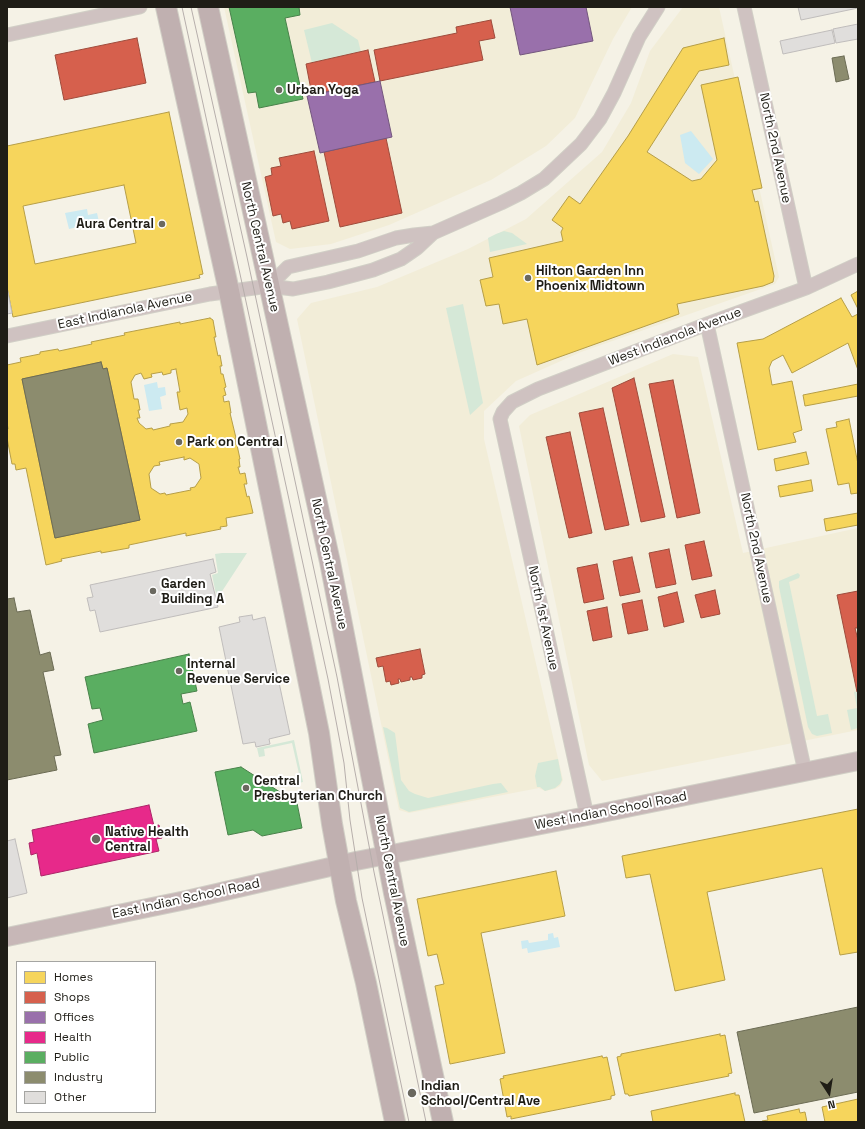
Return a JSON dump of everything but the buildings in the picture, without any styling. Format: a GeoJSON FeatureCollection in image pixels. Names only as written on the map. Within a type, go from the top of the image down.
{"type":"FeatureCollection","features":[{"type":"Feature","properties":{"kind":"main road"},"geometry":{"type":"LineString","coordinates":[[166,7],[236,290],[319,732],[332,824],[346,901],[366,983],[395,1122]]}},
{"type":"Feature","properties":{"kind":"main road","name":"North Central Avenue"},"geometry":{"type":"LineString","coordinates":[[208,7],[330,562],[387,856],[443,1122]]}},
{"type":"Feature","properties":{"kind":"main road","name":"West Indian School Road"},"geometry":{"type":"LineString","coordinates":[[364,860],[858,761]]}},
{"type":"Feature","properties":{"kind":"main road","name":"East Indian School Road"},"geometry":{"type":"LineString","coordinates":[[7,937],[186,900],[340,864],[364,860]]}},
{"type":"Feature","properties":{"kind":"street"},"geometry":{"type":"LineString","coordinates":[[7,36],[140,7]]}},
{"type":"Feature","properties":{"kind":"street"},"geometry":{"type":"LineString","coordinates":[[269,286],[288,267],[358,251],[396,238],[432,233],[476,215],[522,193],[544,179],[581,144],[600,118],[614,93],[638,37],[658,7]]}},
{"type":"Feature","properties":{"kind":"street","name":"North 2nd Avenue"},"geometry":{"type":"LineString","coordinates":[[744,7],[806,288]]}},
{"type":"Feature","properties":{"kind":"street","name":"East Indianola Avenue"},"geometry":{"type":"LineString","coordinates":[[7,336],[210,294],[269,286],[293,289],[374,270],[401,260],[417,248],[432,233]]}},
{"type":"Feature","properties":{"kind":"street","name":"West Indianola Avenue"},"geometry":{"type":"LineString","coordinates":[[500,419],[503,412],[512,402],[538,389],[707,324],[806,288],[858,264]]}},
{"type":"Feature","properties":{"kind":"street","name":"North 2nd Avenue"},"geometry":{"type":"LineString","coordinates":[[707,324],[805,772]]}},
{"type":"Feature","properties":{"kind":"street","name":"North 1st Avenue"},"geometry":{"type":"LineString","coordinates":[[500,419],[587,816]]}},
{"type":"Feature","properties":{"kind":"shaded area"},"geometry":{"type":"Polygon","coordinates":[[[224,7],[632,7],[613,39],[575,118],[546,146],[491,180],[389,225],[331,244],[290,249],[276,242],[224,7]]]}},
{"type":"Feature","properties":{"kind":"shaded area"},"geometry":{"type":"Polygon","coordinates":[[[683,7],[719,7],[779,277],[775,284],[581,352],[516,381],[484,411],[484,439],[563,780],[560,786],[555,789],[545,791],[539,788],[409,813],[399,810],[297,319],[311,303],[377,287],[468,249],[526,219],[602,152],[631,103],[650,51],[683,7]]]}},
{"type":"Feature","properties":{"kind":"shaded area"},"geometry":{"type":"Polygon","coordinates":[[[673,354],[698,357],[743,553],[858,528],[858,730],[602,781],[589,765],[519,426],[530,415],[673,354]]]}},
{"type":"Feature","properties":{"kind":"green space"},"geometry":{"type":"Polygon","coordinates":[[[332,23],[358,40],[361,52],[312,63],[304,30],[332,23]]]}},
{"type":"Feature","properties":{"kind":"green space"},"geometry":{"type":"Polygon","coordinates":[[[504,231],[512,233],[527,244],[490,252],[488,238],[504,231]]]}},
{"type":"Feature","properties":{"kind":"green space"},"geometry":{"type":"Polygon","coordinates":[[[463,304],[483,403],[470,415],[446,308],[463,304]]]}},
{"type":"Feature","properties":{"kind":"green space"},"geometry":{"type":"Polygon","coordinates":[[[247,553],[217,599],[212,575],[218,573],[215,554],[247,553]]]}},
{"type":"Feature","properties":{"kind":"green space"},"geometry":{"type":"Polygon","coordinates":[[[798,573],[800,575],[799,578],[789,582],[817,716],[828,714],[832,733],[817,736],[812,734],[808,727],[779,587],[779,581],[798,573]]]}},
{"type":"Feature","properties":{"kind":"green space"},"geometry":{"type":"Polygon","coordinates":[[[858,691],[858,728],[851,730],[847,710],[857,708],[854,692],[858,691]]]}},
{"type":"Feature","properties":{"kind":"green space"},"geometry":{"type":"Polygon","coordinates":[[[383,727],[395,733],[401,780],[409,791],[428,798],[501,783],[508,792],[409,812],[400,808],[383,727]]]}},
{"type":"Feature","properties":{"kind":"green space"},"geometry":{"type":"Polygon","coordinates":[[[294,740],[303,782],[294,784],[291,782],[293,778],[295,780],[300,778],[292,743],[264,749],[265,756],[259,757],[257,748],[294,740]]]}},
{"type":"Feature","properties":{"kind":"green space"},"geometry":{"type":"Polygon","coordinates":[[[558,759],[562,780],[560,784],[555,788],[545,791],[540,787],[537,787],[535,776],[538,763],[558,759]]]}},
{"type":"Feature","properties":{"kind":"water"},"geometry":{"type":"Polygon","coordinates":[[[691,131],[713,159],[699,174],[685,163],[680,135],[691,131]]]}},
{"type":"Feature","properties":{"kind":"water"},"geometry":{"type":"Polygon","coordinates":[[[87,209],[88,215],[97,213],[99,222],[69,229],[65,213],[87,209]]]}},
{"type":"Feature","properties":{"kind":"water"},"geometry":{"type":"Polygon","coordinates":[[[157,382],[158,388],[165,387],[166,395],[160,397],[162,409],[149,411],[144,385],[157,382]]]}},
{"type":"Feature","properties":{"kind":"water"},"geometry":{"type":"Polygon","coordinates":[[[553,933],[554,938],[558,937],[560,947],[528,953],[527,948],[522,949],[521,941],[528,940],[529,943],[548,940],[548,934],[553,933]]]}},
{"type":"Feature","properties":{"kind":"tram line"},"geometry":{"type":"LineString","coordinates":[[182,7],[328,679],[344,763],[350,820],[362,898],[409,1122]]}},
{"type":"Feature","properties":{"kind":"tram line"},"geometry":{"type":"LineString","coordinates":[[191,7],[247,257],[337,677],[374,872],[426,1122]]}},
{"type":"Feature","properties":{"kind":"place","name":"Urban Yoga"},"geometry":{"type":"Point","coordinates":[279,90]}},
{"type":"Feature","properties":{"kind":"place","name":"Aura Central"},"geometry":{"type":"Point","coordinates":[162,224]}},
{"type":"Feature","properties":{"kind":"place","name":"Hilton Garden Inn Phoenix Midtown"},"geometry":{"type":"Point","coordinates":[528,278]}},
{"type":"Feature","properties":{"kind":"place","name":"Park on Central"},"geometry":{"type":"Point","coordinates":[179,442]}},
{"type":"Feature","properties":{"kind":"place","name":"Garden Building A"},"geometry":{"type":"Point","coordinates":[153,591]}},
{"type":"Feature","properties":{"kind":"place","name":"Internal Revenue Service"},"geometry":{"type":"Point","coordinates":[179,671]}},
{"type":"Feature","properties":{"kind":"place","name":"Central Presbyterian Church"},"geometry":{"type":"Point","coordinates":[246,788]}},
{"type":"Feature","properties":{"kind":"place","name":"Native Health Central"},"geometry":{"type":"Point","coordinates":[96,839]}},
{"type":"Feature","properties":{"kind":"place","name":"Indian School/Central Ave"},"geometry":{"type":"Point","coordinates":[412,1093]}}]}
